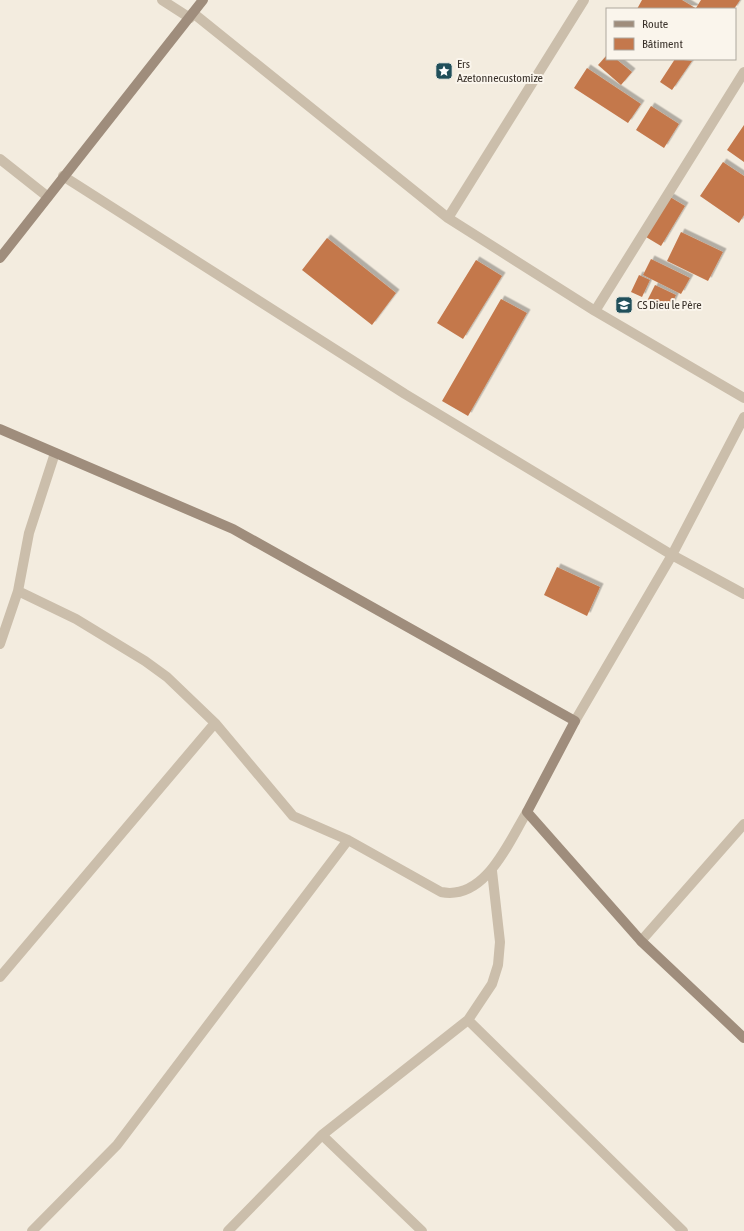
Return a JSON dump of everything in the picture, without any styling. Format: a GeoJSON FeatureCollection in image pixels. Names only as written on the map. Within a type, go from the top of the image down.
{"type":"FeatureCollection","features":[{"type":"Feature","properties":{"kind":"street"},"geometry":{"type":"LineString","coordinates":[[162,0],[192,16],[448,218],[595,311],[744,398]]}},
{"type":"Feature","properties":{"kind":"street"},"geometry":{"type":"LineString","coordinates":[[0,258],[63,176],[192,16],[203,0]]}},
{"type":"Feature","properties":{"kind":"street"},"geometry":{"type":"LineString","coordinates":[[448,218],[584,0]]}},
{"type":"Feature","properties":{"kind":"street"},"geometry":{"type":"LineString","coordinates":[[595,311],[744,72]]}},
{"type":"Feature","properties":{"kind":"street"},"geometry":{"type":"LineString","coordinates":[[0,159],[48,197]]}},
{"type":"Feature","properties":{"kind":"street"},"geometry":{"type":"LineString","coordinates":[[63,176],[405,394],[672,556],[740,594],[744,594]]}},
{"type":"Feature","properties":{"kind":"street"},"geometry":{"type":"LineString","coordinates":[[18,591],[76,619],[145,661],[167,677],[215,723],[293,816],[348,840],[442,892],[452,894],[468,890],[492,871],[527,812],[575,721],[672,556],[744,417]]}},
{"type":"Feature","properties":{"kind":"street"},"geometry":{"type":"LineString","coordinates":[[0,429],[233,529],[575,721]]}},
{"type":"Feature","properties":{"kind":"street"},"geometry":{"type":"LineString","coordinates":[[0,644],[18,591],[29,533],[54,453]]}},
{"type":"Feature","properties":{"kind":"street"},"geometry":{"type":"LineString","coordinates":[[0,977],[215,723]]}},
{"type":"Feature","properties":{"kind":"street"},"geometry":{"type":"LineString","coordinates":[[527,812],[641,941],[744,1038]]}},
{"type":"Feature","properties":{"kind":"street"},"geometry":{"type":"LineString","coordinates":[[641,941],[744,824]]}},
{"type":"Feature","properties":{"kind":"street"},"geometry":{"type":"LineString","coordinates":[[32,1231],[117,1145],[348,840]]}},
{"type":"Feature","properties":{"kind":"street"},"geometry":{"type":"LineString","coordinates":[[228,1231],[322,1136],[468,1020],[492,984],[498,965],[499,935],[492,871]]}},
{"type":"Feature","properties":{"kind":"street"},"geometry":{"type":"LineString","coordinates":[[468,1020],[683,1231]]}},
{"type":"Feature","properties":{"kind":"street"},"geometry":{"type":"LineString","coordinates":[[322,1136],[422,1231]]}},
{"type":"Feature","properties":{"kind":"building"},"geometry":{"type":"Polygon","coordinates":[[[642,0],[682,0],[695,8],[638,8],[642,0]]]}},
{"type":"Feature","properties":{"kind":"building"},"geometry":{"type":"Polygon","coordinates":[[[701,0],[740,0],[735,8],[696,8],[701,0]]]}},
{"type":"Feature","properties":{"kind":"building"},"geometry":{"type":"Polygon","coordinates":[[[606,56],[606,60],[617,60],[632,72],[621,85],[598,65],[606,56]]]}},
{"type":"Feature","properties":{"kind":"building"},"geometry":{"type":"Polygon","coordinates":[[[674,60],[692,61],[672,90],[660,82],[674,60]]]}},
{"type":"Feature","properties":{"kind":"building"},"geometry":{"type":"Polygon","coordinates":[[[587,68],[641,104],[628,123],[574,88],[587,68]]]}},
{"type":"Feature","properties":{"kind":"building"},"geometry":{"type":"Polygon","coordinates":[[[651,106],[679,124],[664,148],[636,130],[651,106]]]}},
{"type":"Feature","properties":{"kind":"building"},"geometry":{"type":"Polygon","coordinates":[[[744,125],[744,162],[727,150],[744,125]]]}},
{"type":"Feature","properties":{"kind":"building"},"geometry":{"type":"Polygon","coordinates":[[[723,162],[744,176],[744,215],[739,223],[700,196],[723,162]]]}},
{"type":"Feature","properties":{"kind":"building"},"geometry":{"type":"Polygon","coordinates":[[[670,197],[685,206],[661,246],[646,237],[670,197]]]}},
{"type":"Feature","properties":{"kind":"building"},"geometry":{"type":"Polygon","coordinates":[[[681,232],[723,252],[708,281],[667,261],[681,232]]]}},
{"type":"Feature","properties":{"kind":"building"},"geometry":{"type":"Polygon","coordinates":[[[327,238],[396,293],[372,325],[302,270],[327,238]]]}},
{"type":"Feature","properties":{"kind":"building"},"geometry":{"type":"Polygon","coordinates":[[[651,259],[690,278],[681,294],[643,275],[651,259]]]}},
{"type":"Feature","properties":{"kind":"building"},"geometry":{"type":"Polygon","coordinates":[[[476,260],[502,276],[463,339],[437,323],[476,260]]]}},
{"type":"Feature","properties":{"kind":"building"},"geometry":{"type":"Polygon","coordinates":[[[639,275],[650,280],[642,297],[631,292],[639,275]]]}},
{"type":"Feature","properties":{"kind":"building"},"geometry":{"type":"Polygon","coordinates":[[[655,285],[676,295],[669,311],[647,301],[655,285]]]}},
{"type":"Feature","properties":{"kind":"building"},"geometry":{"type":"Polygon","coordinates":[[[501,299],[527,313],[468,416],[442,401],[501,299]]]}},
{"type":"Feature","properties":{"kind":"building"},"geometry":{"type":"Polygon","coordinates":[[[557,567],[600,587],[587,616],[544,595],[557,567]]]}},
{"type":"Feature","properties":{"kind":"place","name":"Ers Azetonnecustomize"},"geometry":{"type":"Point","coordinates":[444,71]}},
{"type":"Feature","properties":{"kind":"place","name":"CS Dieu le Père"},"geometry":{"type":"Point","coordinates":[624,305]}}]}
